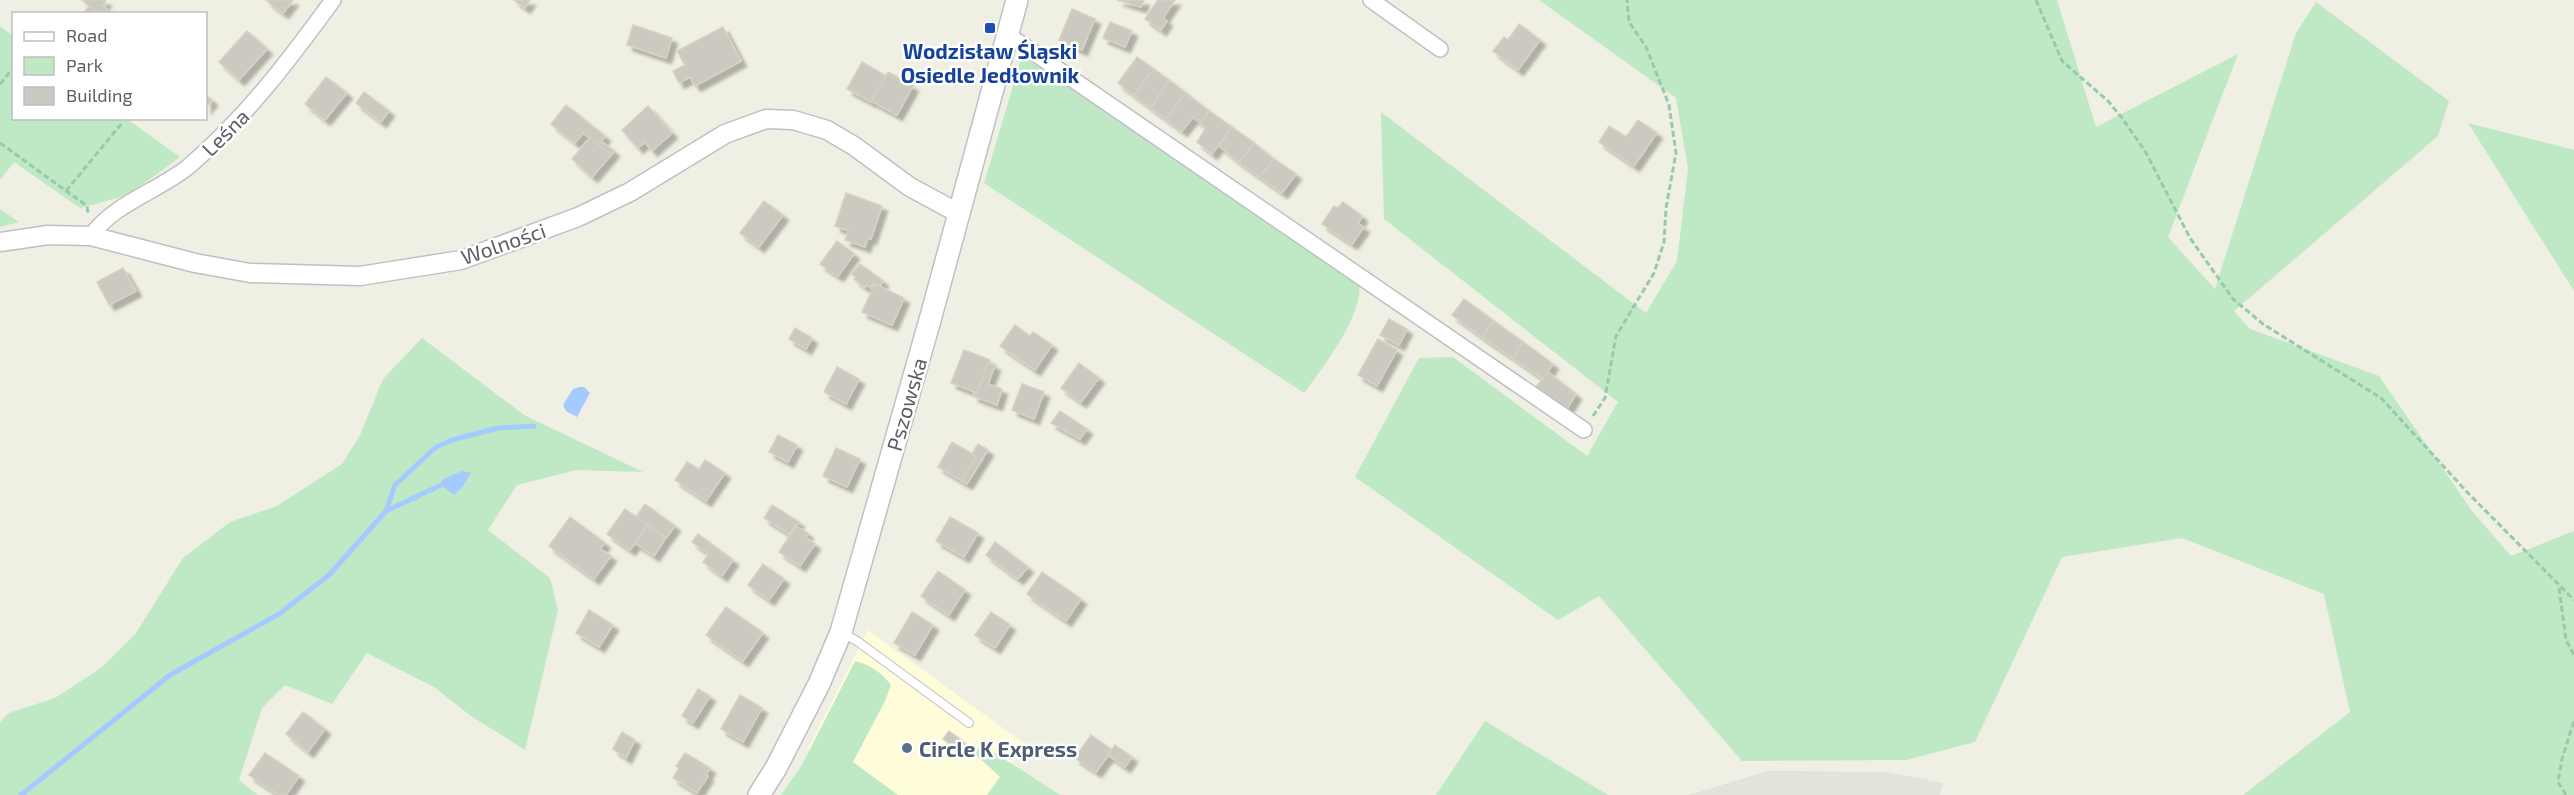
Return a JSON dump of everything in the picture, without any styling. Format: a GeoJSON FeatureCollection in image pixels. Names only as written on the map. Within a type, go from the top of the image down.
{"type":"FeatureCollection","features":[{"type":"Feature","properties":{"kind":"main road","name":"Pszowska"},"geometry":{"type":"LineString","coordinates":[[759,795],[776,768],[819,684],[841,632],[960,214],[1017,0]]}},
{"type":"Feature","properties":{"kind":"street","name":"Leśna"},"geometry":{"type":"LineString","coordinates":[[92,236],[101,223],[176,176],[224,135],[279,74],[333,0]]}},
{"type":"Feature","properties":{"kind":"street"},"geometry":{"type":"LineString","coordinates":[[1371,0],[1440,49]]}},
{"type":"Feature","properties":{"kind":"street"},"geometry":{"type":"LineString","coordinates":[[1008,35],[1584,430]]}},
{"type":"Feature","properties":{"kind":"street","name":"Wolności"},"geometry":{"type":"LineString","coordinates":[[0,242],[48,235],[92,236],[195,263],[250,273],[360,276],[461,260],[578,216],[630,192],[725,134],[766,119],[793,120],[827,130],[854,146],[910,187],[960,214]]}},
{"type":"Feature","properties":{"kind":"lane"},"geometry":{"type":"LineString","coordinates":[[841,632],[857,641],[969,723]]}},
{"type":"Feature","properties":{"kind":"path"},"geometry":{"type":"LineString","coordinates":[[1584,430],[1605,398],[1616,336],[1654,273],[1664,242],[1665,208],[1676,153],[1668,105],[1646,47],[1629,22],[1627,0]]}},
{"type":"Feature","properties":{"kind":"path"},"geometry":{"type":"LineString","coordinates":[[2036,0],[2062,61],[2108,101],[2145,152],[2190,238],[2233,298],[2263,324],[2381,398],[2574,600]]}},
{"type":"Feature","properties":{"kind":"path"},"geometry":{"type":"LineString","coordinates":[[0,84],[12,69]]}},
{"type":"Feature","properties":{"kind":"path"},"geometry":{"type":"LineString","coordinates":[[66,191],[122,123]]}},
{"type":"Feature","properties":{"kind":"path"},"geometry":{"type":"LineString","coordinates":[[0,143],[87,206],[92,236]]}},
{"type":"Feature","properties":{"kind":"path"},"geometry":{"type":"LineString","coordinates":[[2559,586],[2566,640],[2574,655]]}},
{"type":"Feature","properties":{"kind":"path"},"geometry":{"type":"LineString","coordinates":[[2566,795],[2558,782],[2562,759],[2574,721]]}},
{"type":"Feature","properties":{"kind":"shaded area"},"geometry":{"type":"Polygon","coordinates":[[[868,630],[1025,744],[988,795],[881,795],[808,749],[868,630]]]}},
{"type":"Feature","properties":{"kind":"shaded area"},"geometry":{"type":"Polygon","coordinates":[[[1768,771],[1887,772],[1943,783],[1940,795],[1689,795],[1768,771]]]}},
{"type":"Feature","properties":{"kind":"green space"},"geometry":{"type":"Polygon","coordinates":[[[1539,0],[2057,0],[2096,127],[2238,54],[2168,237],[2215,289],[2296,33],[2316,2],[2449,101],[2438,136],[2234,311],[2250,329],[2379,376],[2472,511],[2511,556],[2574,531],[2574,795],[2243,795],[2350,712],[2324,594],[2182,538],[2062,557],[1975,742],[1906,760],[1742,761],[1599,596],[1558,620],[1355,477],[1419,358],[1453,357],[1587,456],[1618,402],[1384,219],[1381,112],[1646,313],[1677,261],[1688,169],[1676,98],[1539,0]]]}},
{"type":"Feature","properties":{"kind":"green space"},"geometry":{"type":"Polygon","coordinates":[[[0,26],[12,35],[12,120],[128,120],[180,157],[128,195],[80,208],[14,162],[0,180],[0,26]]]}},
{"type":"Feature","properties":{"kind":"green space"},"geometry":{"type":"Polygon","coordinates":[[[1022,56],[1359,284],[1359,296],[1349,325],[1331,356],[1304,393],[984,183],[1022,56]]]}},
{"type":"Feature","properties":{"kind":"green space"},"geometry":{"type":"Polygon","coordinates":[[[2468,123],[2574,150],[2574,291],[2468,123]]]}},
{"type":"Feature","properties":{"kind":"green space"},"geometry":{"type":"Polygon","coordinates":[[[0,209],[19,222],[0,227],[0,209]]]}},
{"type":"Feature","properties":{"kind":"green space"},"geometry":{"type":"Polygon","coordinates":[[[422,338],[524,415],[643,472],[576,470],[517,485],[488,530],[550,578],[558,610],[525,750],[471,716],[434,687],[367,653],[332,704],[285,685],[262,708],[239,780],[258,795],[0,795],[0,722],[9,713],[55,698],[101,668],[136,633],[183,558],[230,522],[277,506],[342,464],[360,435],[383,379],[422,338]]]}},
{"type":"Feature","properties":{"kind":"green space"},"geometry":{"type":"Polygon","coordinates":[[[855,661],[875,670],[891,685],[853,762],[898,795],[781,795],[802,765],[855,661]]]}},
{"type":"Feature","properties":{"kind":"green space"},"geometry":{"type":"Polygon","coordinates":[[[1485,721],[1608,795],[1436,795],[1485,721]]]}},
{"type":"Feature","properties":{"kind":"green space"},"geometry":{"type":"Polygon","coordinates":[[[981,744],[1060,795],[987,795],[1000,777],[975,754],[981,744]]]}},
{"type":"Feature","properties":{"kind":"water"},"geometry":{"type":"Polygon","coordinates":[[[584,387],[590,393],[577,417],[566,411],[563,405],[573,389],[584,387]]]}},
{"type":"Feature","properties":{"kind":"water"},"geometry":{"type":"Polygon","coordinates":[[[462,471],[471,473],[454,495],[441,485],[442,480],[462,471]]]}},
{"type":"Feature","properties":{"kind":"building"},"geometry":{"type":"Polygon","coordinates":[[[82,0],[106,0],[103,6],[110,12],[97,12],[82,0]]]}},
{"type":"Feature","properties":{"kind":"building"},"geometry":{"type":"Polygon","coordinates":[[[266,0],[293,0],[283,13],[266,0]]]}},
{"type":"Feature","properties":{"kind":"building"},"geometry":{"type":"Polygon","coordinates":[[[514,0],[530,0],[525,8],[514,0]]]}},
{"type":"Feature","properties":{"kind":"building"},"geometry":{"type":"Polygon","coordinates":[[[1117,0],[1144,0],[1141,7],[1117,0]]]}},
{"type":"Feature","properties":{"kind":"building"},"geometry":{"type":"Polygon","coordinates":[[[1158,0],[1175,0],[1163,18],[1167,21],[1161,30],[1145,19],[1158,0]]]}},
{"type":"Feature","properties":{"kind":"building"},"geometry":{"type":"Polygon","coordinates":[[[89,6],[97,12],[84,12],[89,6]]]}},
{"type":"Feature","properties":{"kind":"building"},"geometry":{"type":"Polygon","coordinates":[[[1072,9],[1095,19],[1082,50],[1059,40],[1072,9]]]}},
{"type":"Feature","properties":{"kind":"building"},"geometry":{"type":"Polygon","coordinates":[[[1110,22],[1132,31],[1125,47],[1103,38],[1110,22]]]}},
{"type":"Feature","properties":{"kind":"building"},"geometry":{"type":"Polygon","coordinates":[[[1519,24],[1540,40],[1518,70],[1493,51],[1504,37],[1508,40],[1519,24]]]}},
{"type":"Feature","properties":{"kind":"building"},"geometry":{"type":"Polygon","coordinates":[[[633,25],[672,38],[666,58],[627,45],[633,25]]]}},
{"type":"Feature","properties":{"kind":"building"},"geometry":{"type":"Polygon","coordinates":[[[723,27],[741,61],[695,86],[690,77],[679,83],[673,71],[685,65],[677,51],[723,27]]]}},
{"type":"Feature","properties":{"kind":"building"},"geometry":{"type":"Polygon","coordinates":[[[247,31],[267,49],[239,80],[219,62],[247,31]]]}},
{"type":"Feature","properties":{"kind":"building"},"geometry":{"type":"Polygon","coordinates":[[[1137,57],[1154,69],[1134,95],[1118,83],[1137,57]]]}},
{"type":"Feature","properties":{"kind":"building"},"geometry":{"type":"Polygon","coordinates":[[[862,62],[886,76],[871,102],[847,89],[862,62]]]}},
{"type":"Feature","properties":{"kind":"building"},"geometry":{"type":"Polygon","coordinates":[[[1154,69],[1169,80],[1151,108],[1134,95],[1154,69]]]}},
{"type":"Feature","properties":{"kind":"building"},"geometry":{"type":"Polygon","coordinates":[[[888,72],[913,86],[897,115],[871,101],[888,72]]]}},
{"type":"Feature","properties":{"kind":"building"},"geometry":{"type":"Polygon","coordinates":[[[326,77],[347,93],[325,120],[305,104],[326,77]]]}},
{"type":"Feature","properties":{"kind":"building"},"geometry":{"type":"Polygon","coordinates":[[[1169,80],[1186,93],[1166,119],[1151,108],[1169,80]]]}},
{"type":"Feature","properties":{"kind":"building"},"geometry":{"type":"Polygon","coordinates":[[[364,92],[389,111],[381,122],[356,103],[364,92]]]}},
{"type":"Feature","properties":{"kind":"building"},"geometry":{"type":"Polygon","coordinates":[[[1186,93],[1209,111],[1200,123],[1193,117],[1182,131],[1166,119],[1186,93]]]}},
{"type":"Feature","properties":{"kind":"building"},"geometry":{"type":"Polygon","coordinates":[[[207,96],[212,100],[207,107],[207,96]]]}},
{"type":"Feature","properties":{"kind":"building"},"geometry":{"type":"Polygon","coordinates":[[[566,105],[605,136],[601,141],[614,151],[611,155],[583,133],[575,143],[551,124],[566,105]]]}},
{"type":"Feature","properties":{"kind":"building"},"geometry":{"type":"Polygon","coordinates":[[[648,106],[672,133],[652,151],[645,142],[638,148],[622,130],[648,106]]]}},
{"type":"Feature","properties":{"kind":"building"},"geometry":{"type":"Polygon","coordinates":[[[1209,111],[1232,127],[1212,154],[1197,142],[1206,128],[1200,123],[1209,111]]]}},
{"type":"Feature","properties":{"kind":"building"},"geometry":{"type":"Polygon","coordinates":[[[1638,120],[1657,133],[1634,166],[1599,142],[1609,126],[1626,137],[1638,120]]]}},
{"type":"Feature","properties":{"kind":"building"},"geometry":{"type":"Polygon","coordinates":[[[1232,127],[1254,143],[1239,162],[1219,146],[1232,127]]]}},
{"type":"Feature","properties":{"kind":"building"},"geometry":{"type":"Polygon","coordinates":[[[590,138],[611,155],[592,177],[572,159],[590,138]]]}},
{"type":"Feature","properties":{"kind":"building"},"geometry":{"type":"Polygon","coordinates":[[[1254,143],[1274,159],[1260,177],[1239,162],[1254,143]]]}},
{"type":"Feature","properties":{"kind":"building"},"geometry":{"type":"Polygon","coordinates":[[[1274,159],[1296,174],[1282,193],[1260,177],[1274,159]]]}},
{"type":"Feature","properties":{"kind":"building"},"geometry":{"type":"Polygon","coordinates":[[[846,193],[882,206],[871,239],[868,238],[865,247],[845,240],[849,231],[835,226],[846,193]]]}},
{"type":"Feature","properties":{"kind":"building"},"geometry":{"type":"Polygon","coordinates":[[[764,201],[783,215],[759,247],[740,233],[764,201]]]}},
{"type":"Feature","properties":{"kind":"building"},"geometry":{"type":"Polygon","coordinates":[[[1343,202],[1362,216],[1358,224],[1364,227],[1352,244],[1322,224],[1334,206],[1338,208],[1343,202]]]}},
{"type":"Feature","properties":{"kind":"building"},"geometry":{"type":"Polygon","coordinates":[[[837,241],[854,254],[838,276],[820,264],[837,241]]]}},
{"type":"Feature","properties":{"kind":"building"},"geometry":{"type":"Polygon","coordinates":[[[860,264],[883,281],[880,286],[873,283],[871,288],[866,285],[865,287],[854,279],[856,277],[851,274],[860,264]]]}},
{"type":"Feature","properties":{"kind":"building"},"geometry":{"type":"Polygon","coordinates":[[[123,268],[136,291],[109,305],[97,282],[123,268]]]}},
{"type":"Feature","properties":{"kind":"building"},"geometry":{"type":"Polygon","coordinates":[[[875,284],[904,298],[892,325],[862,312],[875,284]]]}},
{"type":"Feature","properties":{"kind":"building"},"geometry":{"type":"Polygon","coordinates":[[[1464,299],[1494,321],[1482,337],[1452,315],[1464,299]]]}},
{"type":"Feature","properties":{"kind":"building"},"geometry":{"type":"Polygon","coordinates":[[[1389,319],[1407,329],[1399,345],[1380,335],[1389,319]]]}},
{"type":"Feature","properties":{"kind":"building"},"geometry":{"type":"Polygon","coordinates":[[[1494,321],[1523,342],[1513,358],[1482,337],[1494,321]]]}},
{"type":"Feature","properties":{"kind":"building"},"geometry":{"type":"Polygon","coordinates":[[[1015,325],[1030,336],[1033,332],[1052,345],[1035,370],[1000,346],[1015,325]]]}},
{"type":"Feature","properties":{"kind":"building"},"geometry":{"type":"Polygon","coordinates":[[[795,328],[812,338],[806,349],[789,339],[795,328]]]}},
{"type":"Feature","properties":{"kind":"building"},"geometry":{"type":"Polygon","coordinates":[[[1378,339],[1397,350],[1377,386],[1358,375],[1378,339]]]}},
{"type":"Feature","properties":{"kind":"building"},"geometry":{"type":"Polygon","coordinates":[[[1523,342],[1553,364],[1543,379],[1513,358],[1523,342]]]}},
{"type":"Feature","properties":{"kind":"building"},"geometry":{"type":"Polygon","coordinates":[[[964,350],[990,360],[977,393],[951,383],[964,350]]]}},
{"type":"Feature","properties":{"kind":"building"},"geometry":{"type":"Polygon","coordinates":[[[988,363],[995,365],[988,384],[1002,389],[997,405],[973,396],[975,392],[977,393],[988,363]]]}},
{"type":"Feature","properties":{"kind":"building"},"geometry":{"type":"Polygon","coordinates":[[[1079,363],[1099,378],[1081,402],[1061,388],[1079,363]]]}},
{"type":"Feature","properties":{"kind":"building"},"geometry":{"type":"Polygon","coordinates":[[[837,367],[859,379],[846,404],[824,392],[837,367]]]}},
{"type":"Feature","properties":{"kind":"building"},"geometry":{"type":"Polygon","coordinates":[[[1548,372],[1576,394],[1567,409],[1536,387],[1548,372]]]}},
{"type":"Feature","properties":{"kind":"building"},"geometry":{"type":"Polygon","coordinates":[[[1022,384],[1044,392],[1034,419],[1012,410],[1022,384]]]}},
{"type":"Feature","properties":{"kind":"building"},"geometry":{"type":"Polygon","coordinates":[[[1060,411],[1087,429],[1080,439],[1051,423],[1060,411]]]}},
{"type":"Feature","properties":{"kind":"building"},"geometry":{"type":"Polygon","coordinates":[[[778,435],[797,445],[788,462],[769,452],[778,435]]]}},
{"type":"Feature","properties":{"kind":"building"},"geometry":{"type":"Polygon","coordinates":[[[952,442],[976,456],[962,481],[938,467],[952,442]]]}},
{"type":"Feature","properties":{"kind":"building"},"geometry":{"type":"Polygon","coordinates":[[[978,444],[988,450],[967,484],[962,481],[976,456],[972,454],[978,444]]]}},
{"type":"Feature","properties":{"kind":"building"},"geometry":{"type":"Polygon","coordinates":[[[836,448],[860,459],[847,487],[823,476],[836,448]]]}},
{"type":"Feature","properties":{"kind":"building"},"geometry":{"type":"Polygon","coordinates":[[[705,460],[725,473],[706,501],[675,480],[687,462],[699,469],[705,460]]]}},
{"type":"Feature","properties":{"kind":"building"},"geometry":{"type":"Polygon","coordinates":[[[645,504],[675,526],[666,538],[636,517],[645,504]]]}},
{"type":"Feature","properties":{"kind":"building"},"geometry":{"type":"Polygon","coordinates":[[[772,505],[799,522],[789,534],[764,518],[772,505]]]}},
{"type":"Feature","properties":{"kind":"building"},"geometry":{"type":"Polygon","coordinates":[[[625,509],[648,525],[630,550],[607,534],[625,509]]]}},
{"type":"Feature","properties":{"kind":"building"},"geometry":{"type":"Polygon","coordinates":[[[570,517],[605,543],[600,549],[611,556],[594,579],[549,546],[570,517]]]}},
{"type":"Feature","properties":{"kind":"building"},"geometry":{"type":"Polygon","coordinates":[[[950,517],[978,533],[964,557],[936,541],[950,517]]]}},
{"type":"Feature","properties":{"kind":"building"},"geometry":{"type":"Polygon","coordinates":[[[648,525],[666,538],[654,556],[635,543],[648,525]]]}},
{"type":"Feature","properties":{"kind":"building"},"geometry":{"type":"Polygon","coordinates":[[[796,526],[808,533],[805,537],[815,544],[800,566],[779,552],[796,526]]]}},
{"type":"Feature","properties":{"kind":"building"},"geometry":{"type":"Polygon","coordinates":[[[698,534],[733,560],[722,576],[703,562],[709,554],[692,542],[698,534]]]}},
{"type":"Feature","properties":{"kind":"building"},"geometry":{"type":"Polygon","coordinates":[[[995,542],[1028,567],[1018,579],[986,555],[995,542]]]}},
{"type":"Feature","properties":{"kind":"building"},"geometry":{"type":"Polygon","coordinates":[[[763,564],[784,579],[769,600],[748,585],[763,564]]]}},
{"type":"Feature","properties":{"kind":"building"},"geometry":{"type":"Polygon","coordinates":[[[938,571],[965,590],[949,615],[921,596],[938,571]]]}},
{"type":"Feature","properties":{"kind":"building"},"geometry":{"type":"Polygon","coordinates":[[[1042,572],[1081,599],[1066,621],[1027,594],[1042,572]]]}},
{"type":"Feature","properties":{"kind":"building"},"geometry":{"type":"Polygon","coordinates":[[[726,607],[763,633],[743,661],[706,635],[726,607]]]}},
{"type":"Feature","properties":{"kind":"building"},"geometry":{"type":"Polygon","coordinates":[[[589,610],[613,625],[599,647],[576,633],[589,610]]]}},
{"type":"Feature","properties":{"kind":"building"},"geometry":{"type":"Polygon","coordinates":[[[912,612],[933,625],[915,655],[894,643],[912,612]]]}},
{"type":"Feature","properties":{"kind":"building"},"geometry":{"type":"Polygon","coordinates":[[[991,612],[1010,625],[995,648],[975,635],[991,612]]]}},
{"type":"Feature","properties":{"kind":"building"},"geometry":{"type":"Polygon","coordinates":[[[698,689],[710,696],[693,723],[682,716],[698,689]]]}},
{"type":"Feature","properties":{"kind":"building"},"geometry":{"type":"Polygon","coordinates":[[[740,695],[762,708],[743,742],[721,729],[740,695]]]}},
{"type":"Feature","properties":{"kind":"building"},"geometry":{"type":"Polygon","coordinates":[[[303,712],[325,729],[308,752],[286,734],[303,712]]]}},
{"type":"Feature","properties":{"kind":"building"},"geometry":{"type":"Polygon","coordinates":[[[949,731],[960,739],[954,747],[943,739],[949,731]]]}},
{"type":"Feature","properties":{"kind":"building"},"geometry":{"type":"Polygon","coordinates":[[[622,732],[635,740],[626,758],[613,749],[622,732]]]}},
{"type":"Feature","properties":{"kind":"building"},"geometry":{"type":"Polygon","coordinates":[[[1091,735],[1112,750],[1096,772],[1075,758],[1091,735]]]}},
{"type":"Feature","properties":{"kind":"building"},"geometry":{"type":"Polygon","coordinates":[[[1115,745],[1132,757],[1125,767],[1108,755],[1115,745]]]}},
{"type":"Feature","properties":{"kind":"building"},"geometry":{"type":"Polygon","coordinates":[[[265,753],[299,776],[286,795],[279,795],[249,775],[265,753]]]}},
{"type":"Feature","properties":{"kind":"building"},"geometry":{"type":"Polygon","coordinates":[[[685,753],[710,768],[706,775],[708,776],[697,793],[673,778],[679,768],[676,766],[685,753]]]}},
{"type":"Feature","properties":{"kind":"waterway"},"geometry":{"type":"LineString","coordinates":[[386,511],[395,485],[436,447],[452,440],[498,428],[534,426]]}},
{"type":"Feature","properties":{"kind":"waterway"},"geometry":{"type":"LineString","coordinates":[[21,795],[170,675],[279,614],[329,575],[386,511],[441,485]]}},
{"type":"Feature","properties":{"kind":"place","name":"Wodzisław Śląski Osiedle Jedłownik"},"geometry":{"type":"Point","coordinates":[990,28]}},
{"type":"Feature","properties":{"kind":"place","name":"Circle K Express"},"geometry":{"type":"Point","coordinates":[907,748]}}]}
